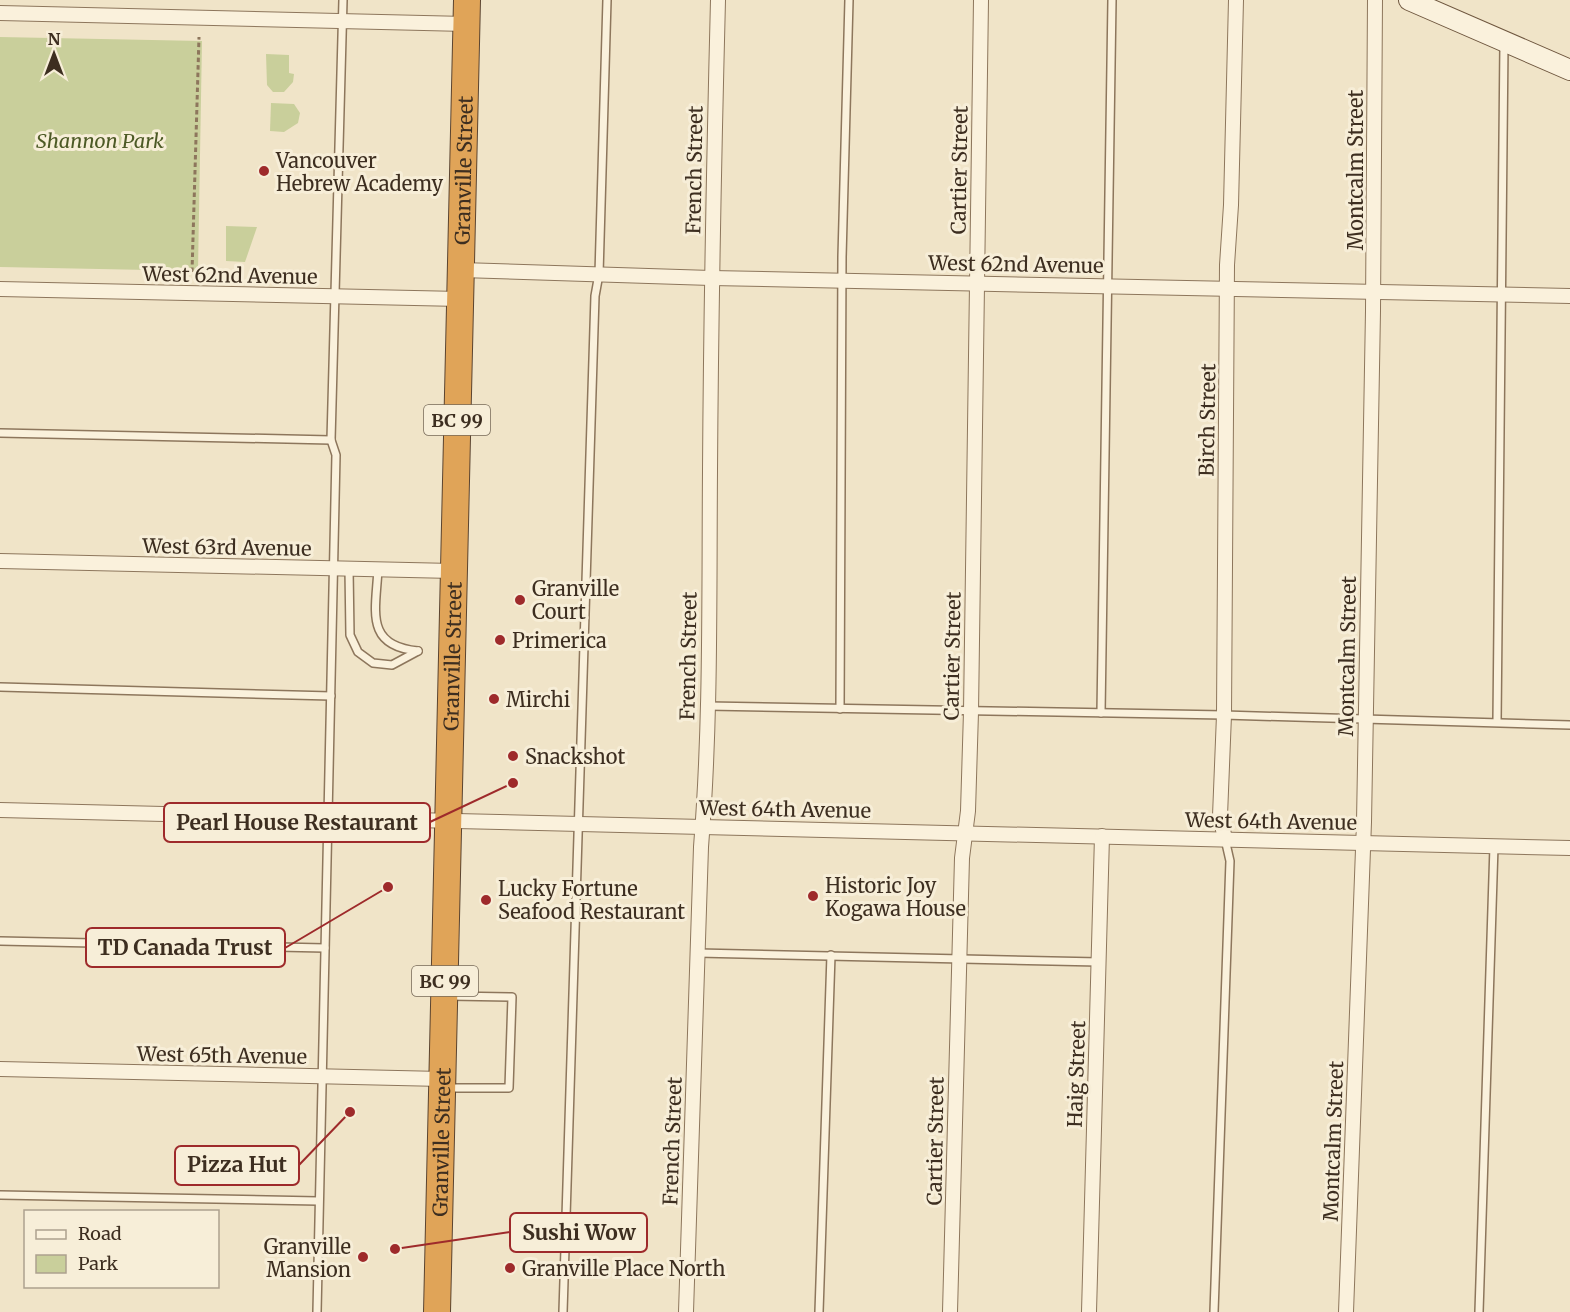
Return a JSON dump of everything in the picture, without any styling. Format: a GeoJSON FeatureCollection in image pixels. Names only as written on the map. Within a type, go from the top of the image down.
{"type":"FeatureCollection","features":[{"type":"Feature","properties":{"kind":"highway","name":"Granville Street"},"geometry":{"type":"LineString","coordinates":[[437,1312],[466,12]]}},
{"type":"Feature","properties":{"kind":"street","name":"French Street"},"geometry":{"type":"LineString","coordinates":[[686,1312],[708,706],[711,278],[718,0]]}},
{"type":"Feature","properties":{"kind":"street","name":"Cartier Street"},"geometry":{"type":"LineString","coordinates":[[950,1312],[962,854],[968,812],[971,712],[981,0]]}},
{"type":"Feature","properties":{"kind":"street","name":"Birch Street"},"geometry":{"type":"LineString","coordinates":[[1225,839],[1220,816],[1224,716],[1228,289],[1236,0]]}},
{"type":"Feature","properties":{"kind":"street","name":"Montcalm Street"},"geometry":{"type":"LineString","coordinates":[[1346,1312],[1363,842],[1373,293],[1375,0]]}},
{"type":"Feature","properties":{"kind":"street"},"geometry":{"type":"LineString","coordinates":[[1409,0],[1570,70]]}},
{"type":"Feature","properties":{"kind":"street"},"geometry":{"type":"LineString","coordinates":[[0,13],[343,21],[466,12]]}},
{"type":"Feature","properties":{"kind":"street","name":"West 62nd Avenue"},"geometry":{"type":"LineString","coordinates":[[461,270],[711,278],[1570,296]]}},
{"type":"Feature","properties":{"kind":"street","name":"West 62nd Avenue"},"geometry":{"type":"LineString","coordinates":[[0,289],[460,299]]}},
{"type":"Feature","properties":{"kind":"street","name":"West 63rd Avenue"},"geometry":{"type":"LineString","coordinates":[[0,561],[453,571]]}},
{"type":"Feature","properties":{"kind":"street","name":"West 64th Avenue"},"geometry":{"type":"LineString","coordinates":[[0,810],[1570,848]]}},
{"type":"Feature","properties":{"kind":"street","name":"Haig Street"},"geometry":{"type":"LineString","coordinates":[[1089,1312],[1102,837]]}},
{"type":"Feature","properties":{"kind":"street","name":"West 65th Avenue"},"geometry":{"type":"LineString","coordinates":[[0,1069],[321,1077],[442,1083]]}},
{"type":"Feature","properties":{"kind":"lane"},"geometry":{"type":"LineString","coordinates":[[316,1312],[336,455],[331,440],[343,0]]}},
{"type":"Feature","properties":{"kind":"lane"},"geometry":{"type":"LineString","coordinates":[[563,1312],[595,296],[599,274],[607,0]]}},
{"type":"Feature","properties":{"kind":"lane"},"geometry":{"type":"LineString","coordinates":[[840,709],[842,279],[849,0]]}},
{"type":"Feature","properties":{"kind":"lane"},"geometry":{"type":"LineString","coordinates":[[1101,713],[1112,0]]}},
{"type":"Feature","properties":{"kind":"lane"},"geometry":{"type":"LineString","coordinates":[[1497,722],[1504,42]]}},
{"type":"Feature","properties":{"kind":"lane"},"geometry":{"type":"LineString","coordinates":[[0,433],[331,440]]}},
{"type":"Feature","properties":{"kind":"lane"},"geometry":{"type":"LineString","coordinates":[[349,569],[350,635],[358,652],[373,663],[392,665],[418,651],[400,649],[385,640],[375,621],[378,569]]}},
{"type":"Feature","properties":{"kind":"lane"},"geometry":{"type":"LineString","coordinates":[[0,687],[331,696]]}},
{"type":"Feature","properties":{"kind":"lane"},"geometry":{"type":"LineString","coordinates":[[708,706],[1570,725]]}},
{"type":"Feature","properties":{"kind":"lane"},"geometry":{"type":"LineString","coordinates":[[1214,1312],[1230,861],[1225,839]]}},
{"type":"Feature","properties":{"kind":"lane"},"geometry":{"type":"LineString","coordinates":[[1479,1312],[1494,846]]}},
{"type":"Feature","properties":{"kind":"lane"},"geometry":{"type":"LineString","coordinates":[[0,941],[325,948]]}},
{"type":"Feature","properties":{"kind":"lane"},"geometry":{"type":"LineString","coordinates":[[698,952],[1098,962]]}},
{"type":"Feature","properties":{"kind":"lane"},"geometry":{"type":"LineString","coordinates":[[819,1312],[831,955]]}},
{"type":"Feature","properties":{"kind":"lane"},"geometry":{"type":"LineString","coordinates":[[442,1083],[509,1088],[512,997],[444,996]]}},
{"type":"Feature","properties":{"kind":"lane"},"geometry":{"type":"LineString","coordinates":[[0,1195],[318,1201]]}},
{"type":"Feature","properties":{"kind":"path"},"geometry":{"type":"LineString","coordinates":[[192,272],[199,37]]}},
{"type":"Feature","properties":{"kind":"green space","name":"Shannon Park"},"geometry":{"type":"Polygon","coordinates":[[[0,37],[202,41],[198,271],[0,267],[0,37]]]}},
{"type":"Feature","properties":{"kind":"green space"},"geometry":{"type":"Polygon","coordinates":[[[266,54],[289,55],[289,73],[294,74],[293,82],[284,92],[273,92],[267,85],[266,54]]]}},
{"type":"Feature","properties":{"kind":"green space"},"geometry":{"type":"Polygon","coordinates":[[[271,103],[294,104],[300,113],[298,123],[284,132],[270,131],[271,103]]]}},
{"type":"Feature","properties":{"kind":"green space"},"geometry":{"type":"Polygon","coordinates":[[[226,226],[257,227],[245,262],[226,261],[226,226]]]}},
{"type":"Feature","properties":{"kind":"place","name":"Vancouver Hebrew Academy"},"geometry":{"type":"Point","coordinates":[264,171]}},
{"type":"Feature","properties":{"kind":"place","name":"Granville Court"},"geometry":{"type":"Point","coordinates":[520,600]}},
{"type":"Feature","properties":{"kind":"place","name":"Primerica"},"geometry":{"type":"Point","coordinates":[500,640]}},
{"type":"Feature","properties":{"kind":"place","name":"Mirchi"},"geometry":{"type":"Point","coordinates":[494,699]}},
{"type":"Feature","properties":{"kind":"place","name":"Snackshot"},"geometry":{"type":"Point","coordinates":[513,756]}},
{"type":"Feature","properties":{"kind":"place","name":"Pearl House Restaurant"},"geometry":{"type":"Point","coordinates":[513,783]}},
{"type":"Feature","properties":{"kind":"place","name":"TD Canada Trust"},"geometry":{"type":"Point","coordinates":[388,887]}},
{"type":"Feature","properties":{"kind":"place","name":"Historic Joy Kogawa House"},"geometry":{"type":"Point","coordinates":[813,896]}},
{"type":"Feature","properties":{"kind":"place","name":"Lucky Fortune Seafood Restaurant"},"geometry":{"type":"Point","coordinates":[486,900]}},
{"type":"Feature","properties":{"kind":"place","name":"Pizza Hut"},"geometry":{"type":"Point","coordinates":[350,1112]}},
{"type":"Feature","properties":{"kind":"place","name":"Sushi Wow"},"geometry":{"type":"Point","coordinates":[395,1249]}},
{"type":"Feature","properties":{"kind":"place","name":"Granville Mansion"},"geometry":{"type":"Point","coordinates":[363,1257]}},
{"type":"Feature","properties":{"kind":"place","name":"Granville Place North"},"geometry":{"type":"Point","coordinates":[510,1268]}}]}
